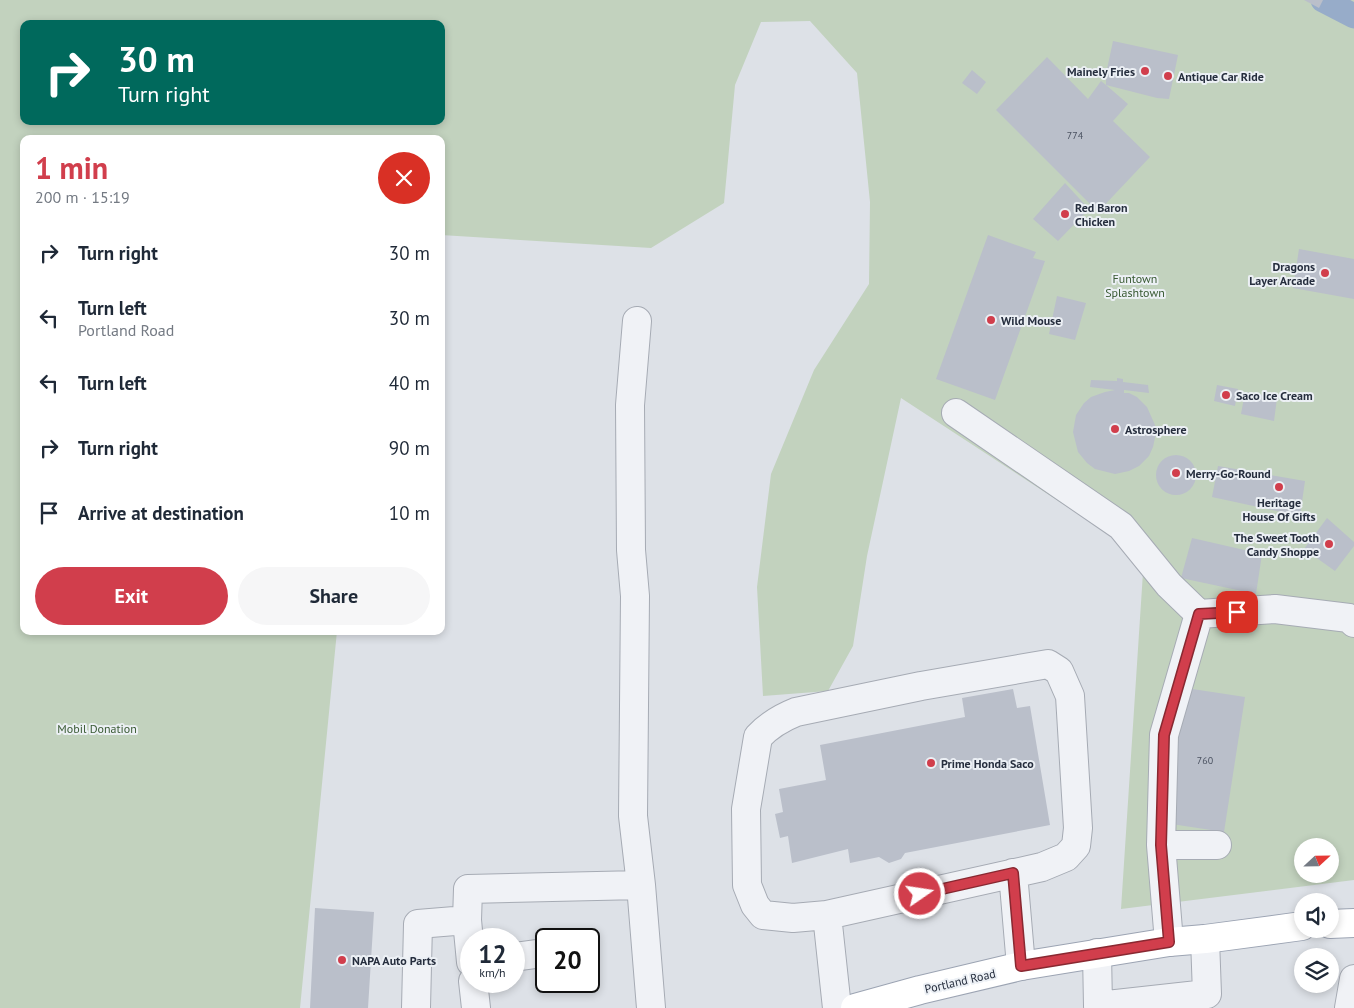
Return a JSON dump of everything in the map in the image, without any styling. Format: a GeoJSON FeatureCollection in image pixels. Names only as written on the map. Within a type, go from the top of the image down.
{"type":"FeatureCollection","features":[{"type":"Feature","properties":{"kind":"main road"},"geometry":{"type":"LineString","coordinates":[[1339,923],[1354,922]]}},
{"type":"Feature","properties":{"kind":"main road","name":"Portland Road"},"geometry":{"type":"LineString","coordinates":[[856,1008],[920,990],[1021,966],[1169,942],[1294,927]]}},
{"type":"Feature","properties":{"kind":"street"},"geometry":{"type":"LineString","coordinates":[[637,321],[630,405],[631,550],[635,596],[633,816],[650,1008]]}},
{"type":"Feature","properties":{"kind":"street"},"geometry":{"type":"LineString","coordinates":[[956,413],[1120,526],[1169,585],[1199,614],[1275,609],[1349,618],[1354,623]]}},
{"type":"Feature","properties":{"kind":"street"},"geometry":{"type":"LineString","coordinates":[[1169,942],[1161,845],[1164,735],[1199,614]]}},
{"type":"Feature","properties":{"kind":"street"},"geometry":{"type":"LineString","coordinates":[[1048,664],[1059,670],[1070,696],[1078,828],[1076,846],[1066,857],[1042,867],[827,915],[793,918],[763,915],[755,905],[746,885],[746,809],[758,737],[766,728],[781,718],[796,712],[921,686],[1048,664]]}},
{"type":"Feature","properties":{"kind":"street"},"geometry":{"type":"LineString","coordinates":[[1161,845],[1217,845]]}},
{"type":"Feature","properties":{"kind":"street"},"geometry":{"type":"LineString","coordinates":[[1013,873],[1021,966]]}},
{"type":"Feature","properties":{"kind":"street"},"geometry":{"type":"LineString","coordinates":[[468,928],[468,889],[640,885]]}},
{"type":"Feature","properties":{"kind":"street"},"geometry":{"type":"LineString","coordinates":[[827,915],[837,1008]]}},
{"type":"Feature","properties":{"kind":"street"},"geometry":{"type":"LineString","coordinates":[[416,1008],[418,924],[467,920]]}},
{"type":"Feature","properties":{"kind":"street"},"geometry":{"type":"LineString","coordinates":[[1098,954],[1098,1007],[1209,1001],[1205,939]]}},
{"type":"Feature","properties":{"kind":"street"},"geometry":{"type":"LineString","coordinates":[[1349,1008],[1354,979]]}},
{"type":"Feature","properties":{"kind":"street"},"geometry":{"type":"LineString","coordinates":[[474,993],[476,1008]]}},
{"type":"Feature","properties":{"kind":"green space"},"geometry":{"type":"Polygon","coordinates":[[[0,0],[1354,0],[1354,880],[1339,882],[1339,838],[1294,838],[1294,883],[1330,883],[1121,909],[1144,557],[901,398],[867,556],[853,646],[828,691],[763,696],[757,587],[771,474],[814,370],[869,284],[870,202],[857,73],[810,21],[761,22],[735,85],[724,203],[651,248],[445,235],[445,135],[20,135],[20,635],[337,635],[300,1008],[0,1008],[0,0]]]}},
{"type":"Feature","properties":{"kind":"building"},"geometry":{"type":"Polygon","coordinates":[[[1304,0],[1323,0],[1319,8],[1304,0]]]}},
{"type":"Feature","properties":{"kind":"building"},"geometry":{"type":"Polygon","coordinates":[[[1113,41],[1178,55],[1169,99],[1157,98],[1106,85],[1106,74],[1113,41]]]}},
{"type":"Feature","properties":{"kind":"building"},"geometry":{"type":"Polygon","coordinates":[[[1047,57],[1088,99],[1101,81],[1128,104],[1113,121],[1150,157],[1098,212],[996,110],[1047,57]]]}},
{"type":"Feature","properties":{"kind":"building"},"geometry":{"type":"Polygon","coordinates":[[[972,70],[986,82],[977,94],[962,83],[972,70]]]}},
{"type":"Feature","properties":{"kind":"building"},"geometry":{"type":"Polygon","coordinates":[[[1065,183],[1089,209],[1058,241],[1033,219],[1065,183]]]}},
{"type":"Feature","properties":{"kind":"building","name":"Wild Mouse"},"geometry":{"type":"Polygon","coordinates":[[[988,235],[1036,252],[1033,258],[1045,261],[995,400],[936,379],[988,235]]]}},
{"type":"Feature","properties":{"kind":"building","name":"Dragons Layer Arcade"},"geometry":{"type":"Polygon","coordinates":[[[1299,249],[1354,259],[1354,299],[1293,288],[1299,249]]]}},
{"type":"Feature","properties":{"kind":"building"},"geometry":{"type":"Polygon","coordinates":[[[1057,296],[1086,303],[1075,340],[1049,334],[1057,296]]]}},
{"type":"Feature","properties":{"kind":"building","name":"Astrosphere"},"geometry":{"type":"Polygon","coordinates":[[[1117,378],[1123,379],[1123,382],[1148,385],[1149,393],[1124,390],[1124,393],[1137,397],[1147,407],[1155,425],[1156,433],[1149,456],[1139,466],[1129,471],[1115,474],[1095,469],[1087,463],[1078,452],[1073,432],[1076,415],[1084,403],[1091,397],[1115,390],[1090,387],[1091,380],[1117,381],[1117,378]]]}},
{"type":"Feature","properties":{"kind":"building"},"geometry":{"type":"Polygon","coordinates":[[[1217,385],[1238,389],[1235,406],[1214,401],[1217,385]]]}},
{"type":"Feature","properties":{"kind":"building"},"geometry":{"type":"Polygon","coordinates":[[[1245,392],[1277,398],[1274,421],[1241,414],[1245,392]]]}},
{"type":"Feature","properties":{"kind":"building","name":"Merry-Go-Round"},"geometry":{"type":"Polygon","coordinates":[[[1176,455],[1187,458],[1193,464],[1196,475],[1193,486],[1187,492],[1176,495],[1165,492],[1159,486],[1156,475],[1159,464],[1165,458],[1176,455]]]}},
{"type":"Feature","properties":{"kind":"building"},"geometry":{"type":"Polygon","coordinates":[[[1218,466],[1305,481],[1300,516],[1212,497],[1218,466]]]}},
{"type":"Feature","properties":{"kind":"building"},"geometry":{"type":"Polygon","coordinates":[[[1327,518],[1354,542],[1354,546],[1335,571],[1304,549],[1327,518]]]}},
{"type":"Feature","properties":{"kind":"building"},"geometry":{"type":"Polygon","coordinates":[[[1192,538],[1262,554],[1256,594],[1181,578],[1192,538]]]}},
{"type":"Feature","properties":{"kind":"building"},"geometry":{"type":"Polygon","coordinates":[[[1186,688],[1245,697],[1224,832],[1165,823],[1186,688]]]}},
{"type":"Feature","properties":{"kind":"building","name":"Prime Honda Saco"},"geometry":{"type":"Polygon","coordinates":[[[1013,689],[1017,708],[1030,706],[1050,825],[905,853],[901,859],[889,863],[879,857],[850,863],[848,849],[792,863],[788,836],[780,838],[775,814],[783,812],[779,789],[826,780],[820,745],[965,717],[962,698],[1013,689]]]}},
{"type":"Feature","properties":{"kind":"building","name":"NAPA Auto Parts"},"geometry":{"type":"Polygon","coordinates":[[[315,908],[374,912],[368,1008],[310,1008],[315,908]]]}},
{"type":"Feature","properties":{"kind":"waterway"},"geometry":{"type":"LineString","coordinates":[[1323,0],[1354,16]]}},
{"type":"Feature","properties":{"kind":"place","name":"Mainely Fries"},"geometry":{"type":"Point","coordinates":[1145,71]}},
{"type":"Feature","properties":{"kind":"place","name":"Antique Car Ride"},"geometry":{"type":"Point","coordinates":[1168,76]}},
{"type":"Feature","properties":{"kind":"place","name":"Red Baron Chicken"},"geometry":{"type":"Point","coordinates":[1065,214]}},
{"type":"Feature","properties":{"kind":"place","name":"Dragons Layer Arcade"},"geometry":{"type":"Point","coordinates":[1325,273]}},
{"type":"Feature","properties":{"kind":"place","name":"Wild Mouse"},"geometry":{"type":"Point","coordinates":[991,320]}},
{"type":"Feature","properties":{"kind":"place","name":"Saco Ice Cream"},"geometry":{"type":"Point","coordinates":[1226,395]}},
{"type":"Feature","properties":{"kind":"place","name":"Astrosphere"},"geometry":{"type":"Point","coordinates":[1115,429]}},
{"type":"Feature","properties":{"kind":"place","name":"Merry-Go-Round"},"geometry":{"type":"Point","coordinates":[1176,473]}},
{"type":"Feature","properties":{"kind":"place","name":"Heritage House Of Gifts"},"geometry":{"type":"Point","coordinates":[1279,487]}},
{"type":"Feature","properties":{"kind":"place","name":"The Sweet Tooth Candy Shoppe"},"geometry":{"type":"Point","coordinates":[1329,544]}},
{"type":"Feature","properties":{"kind":"place","name":"Prime Honda Saco"},"geometry":{"type":"Point","coordinates":[931,763]}},
{"type":"Feature","properties":{"kind":"place","name":"NAPA Auto Parts"},"geometry":{"type":"Point","coordinates":[342,960]}},
{"type":"Feature","properties":{"kind":"route"},"geometry":{"type":"LineString","coordinates":[[920,894],[1013,873],[1021,966],[1169,942],[1161,845],[1164,735],[1199,614],[1237,612]]}},
{"type":"Feature","properties":{"kind":"park label","name":"Funtown Splashtown"},"geometry":{"type":"Point","coordinates":[1135,285]}},
{"type":"Feature","properties":{"kind":"park label","name":"Mobil Donation"},"geometry":{"type":"Point","coordinates":[97,728]}}]}
